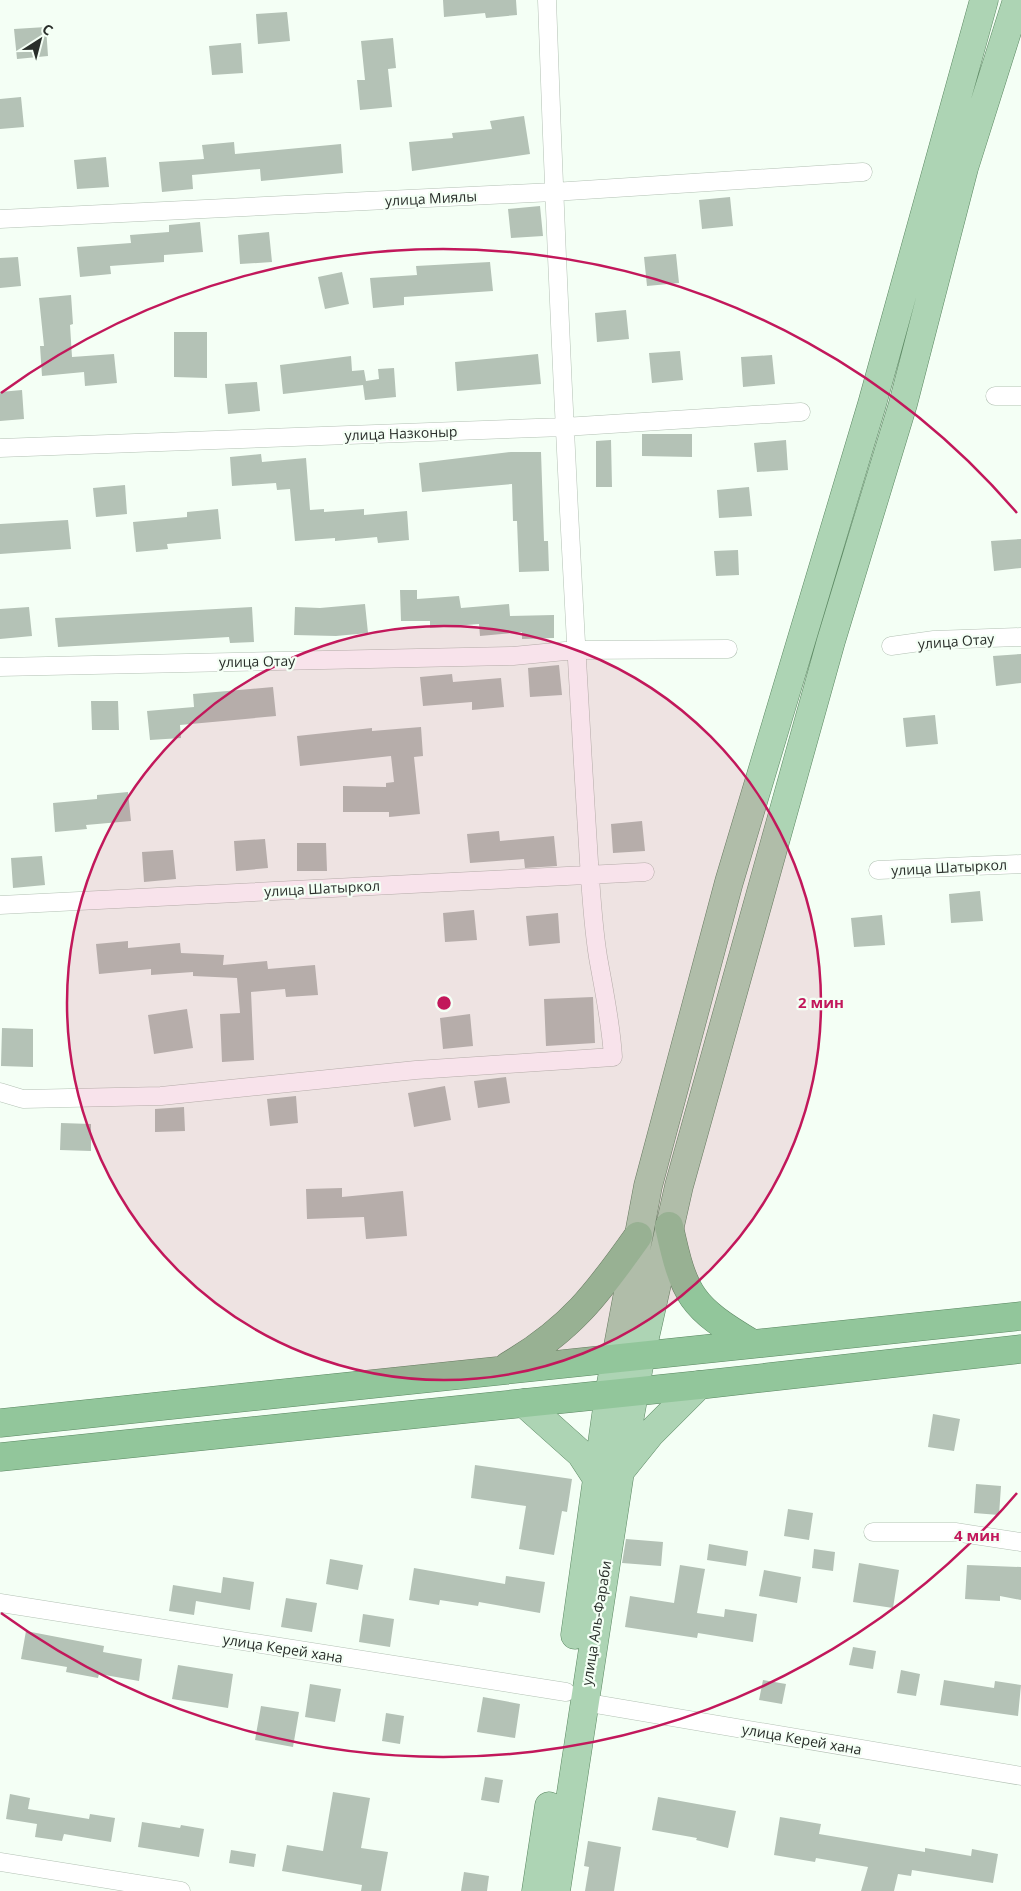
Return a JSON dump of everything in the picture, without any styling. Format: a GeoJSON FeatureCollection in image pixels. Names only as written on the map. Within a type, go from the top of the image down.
{"type":"FeatureCollection","features":[{"type":"Feature","properties":{"kind":"highway"},"geometry":{"type":"LineString","coordinates":[[669,1226],[677,1265],[690,1294],[710,1316],[753,1344]]}},
{"type":"Feature","properties":{"kind":"highway"},"geometry":{"type":"LineString","coordinates":[[500,1370],[542,1344],[583,1309],[638,1236]]}},
{"type":"Feature","properties":{"kind":"highway"},"geometry":{"type":"LineString","coordinates":[[0,1423],[1021,1316]]}},
{"type":"Feature","properties":{"kind":"highway"},"geometry":{"type":"LineString","coordinates":[[0,1457],[698,1385],[1021,1348]]}},
{"type":"Feature","properties":{"kind":"main road"},"geometry":{"type":"LineString","coordinates":[[629,1356],[638,1236],[648,1186],[729,882],[872,404],[984,0]]}},
{"type":"Feature","properties":{"kind":"main road"},"geometry":{"type":"LineString","coordinates":[[629,1356],[669,1226],[831,641],[903,404],[964,168],[1017,0]]}},
{"type":"Feature","properties":{"kind":"main road","name":"улица Аль-Фараби"},"geometry":{"type":"LineString","coordinates":[[536,1891],[575,1697],[629,1356]]}},
{"type":"Feature","properties":{"kind":"main road"},"geometry":{"type":"LineString","coordinates":[[524,1403],[609,1476],[698,1385]]}},
{"type":"Feature","properties":{"kind":"main road","name":"улица Аль-Фараби"},"geometry":{"type":"LineString","coordinates":[[556,1891],[575,1697]]}},
{"type":"Feature","properties":{"kind":"street"},"geometry":{"type":"LineString","coordinates":[[0,1092],[23,1099],[161,1096],[416,1070],[613,1057],[611,1022],[598,955],[590,874],[576,650],[564,427],[547,0]]}},
{"type":"Feature","properties":{"kind":"street","name":"улица Миялы"},"geometry":{"type":"LineString","coordinates":[[0,219],[554,192],[863,172]]}},
{"type":"Feature","properties":{"kind":"street"},"geometry":{"type":"LineString","coordinates":[[994,396],[1021,396]]}},
{"type":"Feature","properties":{"kind":"street","name":"улица Назконыр"},"geometry":{"type":"LineString","coordinates":[[0,448],[564,427],[801,412]]}},
{"type":"Feature","properties":{"kind":"street","name":"улица Отау"},"geometry":{"type":"LineString","coordinates":[[891,646],[934,640],[1021,637]]}},
{"type":"Feature","properties":{"kind":"street","name":"улица Отау"},"geometry":{"type":"LineString","coordinates":[[0,667],[513,656],[576,650],[728,649]]}},
{"type":"Feature","properties":{"kind":"street","name":"улица Шатыркол"},"geometry":{"type":"LineString","coordinates":[[878,870],[1021,864]]}},
{"type":"Feature","properties":{"kind":"street","name":"улица Шатыркол"},"geometry":{"type":"LineString","coordinates":[[0,905],[645,872]]}},
{"type":"Feature","properties":{"kind":"street"},"geometry":{"type":"LineString","coordinates":[[873,1532],[956,1532],[1021,1542]]}},
{"type":"Feature","properties":{"kind":"street","name":"улица Керей хана"},"geometry":{"type":"LineString","coordinates":[[0,1603],[575,1697],[1021,1776]]}},
{"type":"Feature","properties":{"kind":"street"},"geometry":{"type":"LineString","coordinates":[[0,1862],[181,1891]]}},
{"type":"Feature","properties":{"kind":"building"},"geometry":{"type":"Polygon","coordinates":[[[443,0],[516,0],[517,15],[486,18],[485,13],[444,17],[443,0]]]}},
{"type":"Feature","properties":{"kind":"building"},"geometry":{"type":"Polygon","coordinates":[[[287,12],[290,41],[258,44],[256,14],[287,12]]]}},
{"type":"Feature","properties":{"kind":"building"},"geometry":{"type":"Polygon","coordinates":[[[46,27],[48,56],[17,59],[14,29],[46,27]]]}},
{"type":"Feature","properties":{"kind":"building"},"geometry":{"type":"Polygon","coordinates":[[[393,38],[396,68],[388,69],[392,107],[360,110],[357,80],[365,80],[361,41],[393,38]]]}},
{"type":"Feature","properties":{"kind":"building"},"geometry":{"type":"Polygon","coordinates":[[[241,43],[243,73],[212,75],[209,46],[241,43]]]}},
{"type":"Feature","properties":{"kind":"building"},"geometry":{"type":"Polygon","coordinates":[[[21,97],[24,127],[0,129],[0,99],[21,97]]]}},
{"type":"Feature","properties":{"kind":"building"},"geometry":{"type":"Polygon","coordinates":[[[524,116],[530,154],[412,171],[409,142],[453,138],[452,133],[492,129],[490,121],[524,116]]]}},
{"type":"Feature","properties":{"kind":"building"},"geometry":{"type":"Polygon","coordinates":[[[234,142],[235,154],[341,144],[343,173],[261,181],[260,169],[192,175],[193,189],[162,192],[159,162],[204,159],[202,145],[234,142]]]}},
{"type":"Feature","properties":{"kind":"building"},"geometry":{"type":"Polygon","coordinates":[[[106,157],[109,187],[77,189],[74,160],[106,157]]]}},
{"type":"Feature","properties":{"kind":"building"},"geometry":{"type":"Polygon","coordinates":[[[730,197],[733,226],[702,229],[699,200],[730,197]]]}},
{"type":"Feature","properties":{"kind":"building"},"geometry":{"type":"Polygon","coordinates":[[[540,206],[543,236],[511,238],[508,209],[540,206]]]}},
{"type":"Feature","properties":{"kind":"building"},"geometry":{"type":"Polygon","coordinates":[[[200,222],[203,252],[164,255],[164,262],[110,266],[111,274],[80,277],[77,247],[131,243],[130,235],[169,232],[169,225],[200,222]]]}},
{"type":"Feature","properties":{"kind":"building"},"geometry":{"type":"Polygon","coordinates":[[[269,232],[272,262],[240,264],[238,235],[269,232]]]}},
{"type":"Feature","properties":{"kind":"building"},"geometry":{"type":"Polygon","coordinates":[[[676,254],[679,283],[647,286],[644,257],[676,254]]]}},
{"type":"Feature","properties":{"kind":"building"},"geometry":{"type":"Polygon","coordinates":[[[18,257],[21,286],[0,288],[0,258],[18,257]]]}},
{"type":"Feature","properties":{"kind":"building"},"geometry":{"type":"Polygon","coordinates":[[[490,262],[493,291],[404,297],[404,305],[373,308],[370,278],[417,275],[416,266],[490,262]]]}},
{"type":"Feature","properties":{"kind":"building"},"geometry":{"type":"Polygon","coordinates":[[[342,272],[349,304],[325,309],[318,277],[342,272]]]}},
{"type":"Feature","properties":{"kind":"building"},"geometry":{"type":"Polygon","coordinates":[[[71,295],[73,324],[70,325],[72,357],[114,354],[117,383],[85,386],[84,372],[42,376],[40,346],[44,346],[39,298],[71,295]]]}},
{"type":"Feature","properties":{"kind":"building"},"geometry":{"type":"Polygon","coordinates":[[[626,310],[629,339],[597,342],[595,313],[626,310]]]}},
{"type":"Feature","properties":{"kind":"building"},"geometry":{"type":"Polygon","coordinates":[[[174,332],[207,332],[207,378],[174,377],[174,332]]]}},
{"type":"Feature","properties":{"kind":"building"},"geometry":{"type":"Polygon","coordinates":[[[680,351],[683,380],[652,383],[649,353],[680,351]]]}},
{"type":"Feature","properties":{"kind":"building"},"geometry":{"type":"Polygon","coordinates":[[[538,354],[541,384],[457,391],[455,362],[538,354]]]}},
{"type":"Feature","properties":{"kind":"building"},"geometry":{"type":"Polygon","coordinates":[[[772,355],[775,384],[743,387],[741,357],[772,355]]]}},
{"type":"Feature","properties":{"kind":"building"},"geometry":{"type":"Polygon","coordinates":[[[351,356],[352,371],[364,370],[366,381],[379,379],[378,369],[394,368],[396,397],[365,400],[363,385],[283,394],[280,365],[351,356]]]}},
{"type":"Feature","properties":{"kind":"building"},"geometry":{"type":"Polygon","coordinates":[[[257,382],[260,411],[228,414],[225,384],[257,382]]]}},
{"type":"Feature","properties":{"kind":"building"},"geometry":{"type":"Polygon","coordinates":[[[22,390],[24,419],[0,421],[0,392],[22,390]]]}},
{"type":"Feature","properties":{"kind":"building"},"geometry":{"type":"Polygon","coordinates":[[[642,434],[692,434],[692,457],[642,456],[642,434]]]}},
{"type":"Feature","properties":{"kind":"building"},"geometry":{"type":"Polygon","coordinates":[[[611,440],[612,487],[596,487],[596,441],[611,440]]]}},
{"type":"Feature","properties":{"kind":"building"},"geometry":{"type":"Polygon","coordinates":[[[786,440],[788,470],[757,472],[754,443],[786,440]]]}},
{"type":"Feature","properties":{"kind":"building"},"geometry":{"type":"Polygon","coordinates":[[[511,452],[541,452],[544,541],[548,541],[549,571],[519,572],[517,521],[513,521],[512,484],[422,492],[419,463],[511,452]]]}},
{"type":"Feature","properties":{"kind":"building"},"geometry":{"type":"Polygon","coordinates":[[[261,454],[262,462],[306,458],[310,510],[324,509],[324,512],[364,509],[364,515],[407,511],[409,540],[378,543],[377,537],[335,541],[335,538],[295,541],[290,489],[277,490],[276,483],[232,486],[230,457],[261,454]]]}},
{"type":"Feature","properties":{"kind":"building"},"geometry":{"type":"Polygon","coordinates":[[[125,485],[127,514],[96,517],[93,488],[125,485]]]}},
{"type":"Feature","properties":{"kind":"building"},"geometry":{"type":"Polygon","coordinates":[[[749,487],[752,516],[719,518],[717,490],[749,487]]]}},
{"type":"Feature","properties":{"kind":"building"},"geometry":{"type":"Polygon","coordinates":[[[218,509],[221,539],[167,544],[168,549],[136,552],[133,522],[187,517],[187,512],[218,509]]]}},
{"type":"Feature","properties":{"kind":"building"},"geometry":{"type":"Polygon","coordinates":[[[68,520],[71,549],[0,554],[0,524],[68,520]]]}},
{"type":"Feature","properties":{"kind":"building"},"geometry":{"type":"Polygon","coordinates":[[[1021,539],[1021,568],[994,571],[991,541],[1021,539]]]}},
{"type":"Feature","properties":{"kind":"building"},"geometry":{"type":"Polygon","coordinates":[[[738,550],[739,575],[716,576],[714,551],[738,550]]]}},
{"type":"Feature","properties":{"kind":"building"},"geometry":{"type":"Polygon","coordinates":[[[400,590],[417,590],[417,599],[459,596],[461,608],[509,604],[510,616],[554,615],[554,638],[522,639],[522,632],[480,636],[479,624],[430,628],[430,621],[401,621],[400,590]]]}},
{"type":"Feature","properties":{"kind":"building"},"geometry":{"type":"Polygon","coordinates":[[[365,604],[368,633],[336,636],[294,635],[295,607],[320,608],[365,604]]]}},
{"type":"Feature","properties":{"kind":"building"},"geometry":{"type":"Polygon","coordinates":[[[29,607],[32,636],[0,639],[0,609],[29,607]]]}},
{"type":"Feature","properties":{"kind":"building"},"geometry":{"type":"Polygon","coordinates":[[[252,607],[254,642],[230,643],[229,637],[58,647],[55,618],[252,607]]]}},
{"type":"Feature","properties":{"kind":"building"},"geometry":{"type":"Polygon","coordinates":[[[1021,654],[1021,683],[996,686],[993,656],[1021,654]]]}},
{"type":"Feature","properties":{"kind":"building"},"geometry":{"type":"Polygon","coordinates":[[[559,665],[562,695],[530,697],[528,668],[559,665]]]}},
{"type":"Feature","properties":{"kind":"building"},"geometry":{"type":"Polygon","coordinates":[[[452,674],[453,682],[501,678],[504,707],[472,710],[472,702],[423,706],[420,677],[452,674]]]}},
{"type":"Feature","properties":{"kind":"building"},"geometry":{"type":"Polygon","coordinates":[[[273,687],[276,716],[180,725],[181,738],[150,740],[147,711],[194,707],[193,694],[273,687]]]}},
{"type":"Feature","properties":{"kind":"building"},"geometry":{"type":"Polygon","coordinates":[[[91,701],[118,701],[119,730],[92,730],[91,701]]]}},
{"type":"Feature","properties":{"kind":"building"},"geometry":{"type":"Polygon","coordinates":[[[935,715],[938,744],[906,747],[903,718],[935,715]]]}},
{"type":"Feature","properties":{"kind":"building"},"geometry":{"type":"Polygon","coordinates":[[[421,727],[423,756],[414,757],[420,814],[389,817],[389,812],[343,812],[343,786],[386,787],[386,783],[394,782],[391,756],[300,766],[297,736],[372,728],[372,731],[421,727]]]}},
{"type":"Feature","properties":{"kind":"building"},"geometry":{"type":"Polygon","coordinates":[[[128,792],[131,821],[86,825],[87,829],[55,832],[53,803],[97,799],[97,795],[128,792]]]}},
{"type":"Feature","properties":{"kind":"building"},"geometry":{"type":"Polygon","coordinates":[[[642,821],[645,851],[613,853],[611,824],[642,821]]]}},
{"type":"Feature","properties":{"kind":"building"},"geometry":{"type":"Polygon","coordinates":[[[499,831],[500,841],[554,836],[557,866],[525,868],[524,859],[470,863],[467,834],[499,831]]]}},
{"type":"Feature","properties":{"kind":"building"},"geometry":{"type":"Polygon","coordinates":[[[265,839],[268,868],[236,871],[234,841],[265,839]]]}},
{"type":"Feature","properties":{"kind":"building"},"geometry":{"type":"Polygon","coordinates":[[[297,843],[326,843],[327,871],[297,871],[297,843]]]}},
{"type":"Feature","properties":{"kind":"building"},"geometry":{"type":"Polygon","coordinates":[[[173,850],[176,879],[144,882],[142,852],[173,850]]]}},
{"type":"Feature","properties":{"kind":"building"},"geometry":{"type":"Polygon","coordinates":[[[42,856],[45,885],[13,888],[11,858],[42,856]]]}},
{"type":"Feature","properties":{"kind":"building"},"geometry":{"type":"Polygon","coordinates":[[[980,891],[983,921],[951,923],[949,894],[980,891]]]}},
{"type":"Feature","properties":{"kind":"building"},"geometry":{"type":"Polygon","coordinates":[[[474,910],[477,940],[445,942],[443,913],[474,910]]]}},
{"type":"Feature","properties":{"kind":"building"},"geometry":{"type":"Polygon","coordinates":[[[558,913],[560,943],[529,946],[526,916],[558,913]]]}},
{"type":"Feature","properties":{"kind":"building"},"geometry":{"type":"Polygon","coordinates":[[[882,915],[885,945],[854,947],[851,918],[882,915]]]}},
{"type":"Feature","properties":{"kind":"building"},"geometry":{"type":"Polygon","coordinates":[[[128,941],[128,948],[180,943],[181,953],[224,955],[223,965],[267,961],[268,969],[315,965],[318,995],[286,997],[285,989],[251,992],[254,1060],[222,1062],[220,1014],[240,1013],[237,978],[193,976],[193,972],[151,975],[151,969],[99,974],[96,944],[128,941]]]}},
{"type":"Feature","properties":{"kind":"building"},"geometry":{"type":"Polygon","coordinates":[[[593,997],[595,1043],[546,1046],[544,999],[593,997]]]}},
{"type":"Feature","properties":{"kind":"building"},"geometry":{"type":"Polygon","coordinates":[[[187,1009],[193,1048],[154,1054],[148,1015],[187,1009]]]}},
{"type":"Feature","properties":{"kind":"building"},"geometry":{"type":"Polygon","coordinates":[[[470,1014],[473,1046],[443,1049],[440,1018],[470,1014]]]}},
{"type":"Feature","properties":{"kind":"building"},"geometry":{"type":"Polygon","coordinates":[[[2,1028],[33,1029],[33,1067],[1,1066],[2,1028]]]}},
{"type":"Feature","properties":{"kind":"building"},"geometry":{"type":"Polygon","coordinates":[[[506,1077],[510,1103],[478,1108],[474,1081],[506,1077]]]}},
{"type":"Feature","properties":{"kind":"building"},"geometry":{"type":"Polygon","coordinates":[[[445,1086],[451,1120],[414,1127],[408,1093],[445,1086]]]}},
{"type":"Feature","properties":{"kind":"building"},"geometry":{"type":"Polygon","coordinates":[[[296,1096],[298,1123],[270,1126],[267,1099],[296,1096]]]}},
{"type":"Feature","properties":{"kind":"building"},"geometry":{"type":"Polygon","coordinates":[[[184,1107],[185,1131],[155,1132],[155,1109],[184,1107]]]}},
{"type":"Feature","properties":{"kind":"building"},"geometry":{"type":"Polygon","coordinates":[[[61,1123],[91,1124],[91,1151],[60,1150],[61,1123]]]}},
{"type":"Feature","properties":{"kind":"building"},"geometry":{"type":"Polygon","coordinates":[[[342,1188],[342,1197],[403,1191],[407,1236],[366,1239],[364,1217],[307,1219],[306,1189],[342,1188]]]}},
{"type":"Feature","properties":{"kind":"building"},"geometry":{"type":"Polygon","coordinates":[[[933,1414],[960,1419],[954,1451],[928,1447],[933,1414]]]}},
{"type":"Feature","properties":{"kind":"building"},"geometry":{"type":"Polygon","coordinates":[[[475,1465],[572,1479],[567,1512],[562,1511],[554,1555],[519,1549],[526,1506],[471,1498],[475,1465]]]}},
{"type":"Feature","properties":{"kind":"building"},"geometry":{"type":"Polygon","coordinates":[[[976,1484],[1001,1486],[999,1515],[974,1513],[976,1484]]]}},
{"type":"Feature","properties":{"kind":"building"},"geometry":{"type":"Polygon","coordinates":[[[788,1509],[813,1513],[809,1540],[784,1536],[788,1509]]]}},
{"type":"Feature","properties":{"kind":"building"},"geometry":{"type":"Polygon","coordinates":[[[626,1539],[663,1542],[661,1566],[622,1563],[626,1539]]]}},
{"type":"Feature","properties":{"kind":"building"},"geometry":{"type":"Polygon","coordinates":[[[709,1544],[748,1551],[746,1566],[707,1560],[709,1544]]]}},
{"type":"Feature","properties":{"kind":"building"},"geometry":{"type":"Polygon","coordinates":[[[814,1549],[835,1552],[833,1571],[812,1568],[814,1549]]]}},
{"type":"Feature","properties":{"kind":"building"},"geometry":{"type":"Polygon","coordinates":[[[330,1559],[363,1565],[358,1590],[326,1584],[330,1559]]]}},
{"type":"Feature","properties":{"kind":"building"},"geometry":{"type":"Polygon","coordinates":[[[859,1563],[899,1570],[893,1608],[853,1602],[859,1563]]]}},
{"type":"Feature","properties":{"kind":"building"},"geometry":{"type":"Polygon","coordinates":[[[680,1565],[705,1569],[697,1613],[724,1617],[725,1609],[757,1614],[753,1642],[698,1633],[697,1638],[625,1627],[630,1596],[674,1603],[680,1565]]]}},
{"type":"Feature","properties":{"kind":"building"},"geometry":{"type":"Polygon","coordinates":[[[967,1565],[1021,1567],[1021,1600],[1000,1596],[1000,1601],[965,1599],[967,1565]]]}},
{"type":"Feature","properties":{"kind":"building"},"geometry":{"type":"Polygon","coordinates":[[[414,1568],[505,1584],[506,1576],[545,1582],[540,1613],[479,1602],[478,1606],[440,1600],[439,1605],[409,1600],[414,1568]]]}},
{"type":"Feature","properties":{"kind":"building"},"geometry":{"type":"Polygon","coordinates":[[[764,1570],[801,1577],[797,1603],[759,1596],[764,1570]]]}},
{"type":"Feature","properties":{"kind":"building"},"geometry":{"type":"Polygon","coordinates":[[[223,1577],[254,1582],[250,1610],[196,1601],[194,1615],[169,1611],[173,1585],[221,1593],[223,1577]]]}},
{"type":"Feature","properties":{"kind":"building"},"geometry":{"type":"Polygon","coordinates":[[[286,1598],[317,1603],[312,1632],[281,1627],[286,1598]]]}},
{"type":"Feature","properties":{"kind":"building"},"geometry":{"type":"Polygon","coordinates":[[[363,1614],[394,1619],[390,1647],[359,1642],[363,1614]]]}},
{"type":"Feature","properties":{"kind":"building"},"geometry":{"type":"Polygon","coordinates":[[[26,1631],[104,1646],[103,1652],[142,1659],[139,1681],[99,1674],[98,1678],[66,1672],[67,1667],[21,1659],[26,1631]]]}},
{"type":"Feature","properties":{"kind":"building"},"geometry":{"type":"Polygon","coordinates":[[[853,1647],[876,1651],[873,1669],[849,1665],[853,1647]]]}},
{"type":"Feature","properties":{"kind":"building"},"geometry":{"type":"Polygon","coordinates":[[[178,1665],[233,1674],[228,1708],[172,1699],[178,1665]]]}},
{"type":"Feature","properties":{"kind":"building"},"geometry":{"type":"Polygon","coordinates":[[[901,1670],[920,1674],[916,1696],[897,1693],[901,1670]]]}},
{"type":"Feature","properties":{"kind":"building"},"geometry":{"type":"Polygon","coordinates":[[[763,1680],[786,1684],[782,1704],[759,1700],[763,1680]]]}},
{"type":"Feature","properties":{"kind":"building"},"geometry":{"type":"Polygon","coordinates":[[[944,1680],[994,1688],[995,1681],[1021,1685],[1018,1716],[940,1705],[944,1680]]]}},
{"type":"Feature","properties":{"kind":"building"},"geometry":{"type":"Polygon","coordinates":[[[310,1684],[341,1689],[335,1722],[305,1717],[310,1684]]]}},
{"type":"Feature","properties":{"kind":"building"},"geometry":{"type":"Polygon","coordinates":[[[483,1697],[520,1704],[515,1738],[477,1732],[483,1697]]]}},
{"type":"Feature","properties":{"kind":"building"},"geometry":{"type":"Polygon","coordinates":[[[261,1706],[299,1712],[293,1747],[255,1740],[261,1706]]]}},
{"type":"Feature","properties":{"kind":"building"},"geometry":{"type":"Polygon","coordinates":[[[386,1713],[404,1716],[400,1744],[382,1741],[386,1713]]]}},
{"type":"Feature","properties":{"kind":"building"},"geometry":{"type":"Polygon","coordinates":[[[485,1777],[503,1780],[499,1803],[481,1800],[485,1777]]]}},
{"type":"Feature","properties":{"kind":"building"},"geometry":{"type":"Polygon","coordinates":[[[333,1792],[370,1798],[361,1848],[388,1852],[381,1891],[361,1891],[362,1885],[282,1871],[287,1845],[323,1851],[333,1792]]]}},
{"type":"Feature","properties":{"kind":"building"},"geometry":{"type":"Polygon","coordinates":[[[10,1794],[30,1798],[28,1809],[89,1819],[90,1814],[115,1818],[111,1842],[64,1834],[62,1841],[35,1837],[37,1824],[6,1819],[10,1794]]]}},
{"type":"Feature","properties":{"kind":"building"},"geometry":{"type":"Polygon","coordinates":[[[658,1797],[736,1811],[728,1848],[696,1840],[697,1838],[652,1830],[658,1797]]]}},
{"type":"Feature","properties":{"kind":"building"},"geometry":{"type":"Polygon","coordinates":[[[780,1817],[821,1824],[819,1834],[925,1852],[925,1848],[971,1856],[972,1849],[998,1854],[993,1883],[912,1870],[911,1876],[898,1874],[894,1891],[861,1891],[868,1867],[816,1858],[815,1862],[774,1855],[780,1817]]]}},
{"type":"Feature","properties":{"kind":"building"},"geometry":{"type":"Polygon","coordinates":[[[142,1822],[180,1828],[181,1825],[204,1829],[199,1857],[138,1847],[142,1822]]]}},
{"type":"Feature","properties":{"kind":"building"},"geometry":{"type":"Polygon","coordinates":[[[588,1841],[621,1847],[614,1891],[585,1891],[589,1867],[584,1866],[588,1841]]]}},
{"type":"Feature","properties":{"kind":"building"},"geometry":{"type":"Polygon","coordinates":[[[231,1850],[256,1854],[254,1867],[229,1863],[231,1850]]]}},
{"type":"Feature","properties":{"kind":"building"},"geometry":{"type":"Polygon","coordinates":[[[464,1872],[489,1876],[487,1891],[461,1891],[464,1872]]]}}]}
